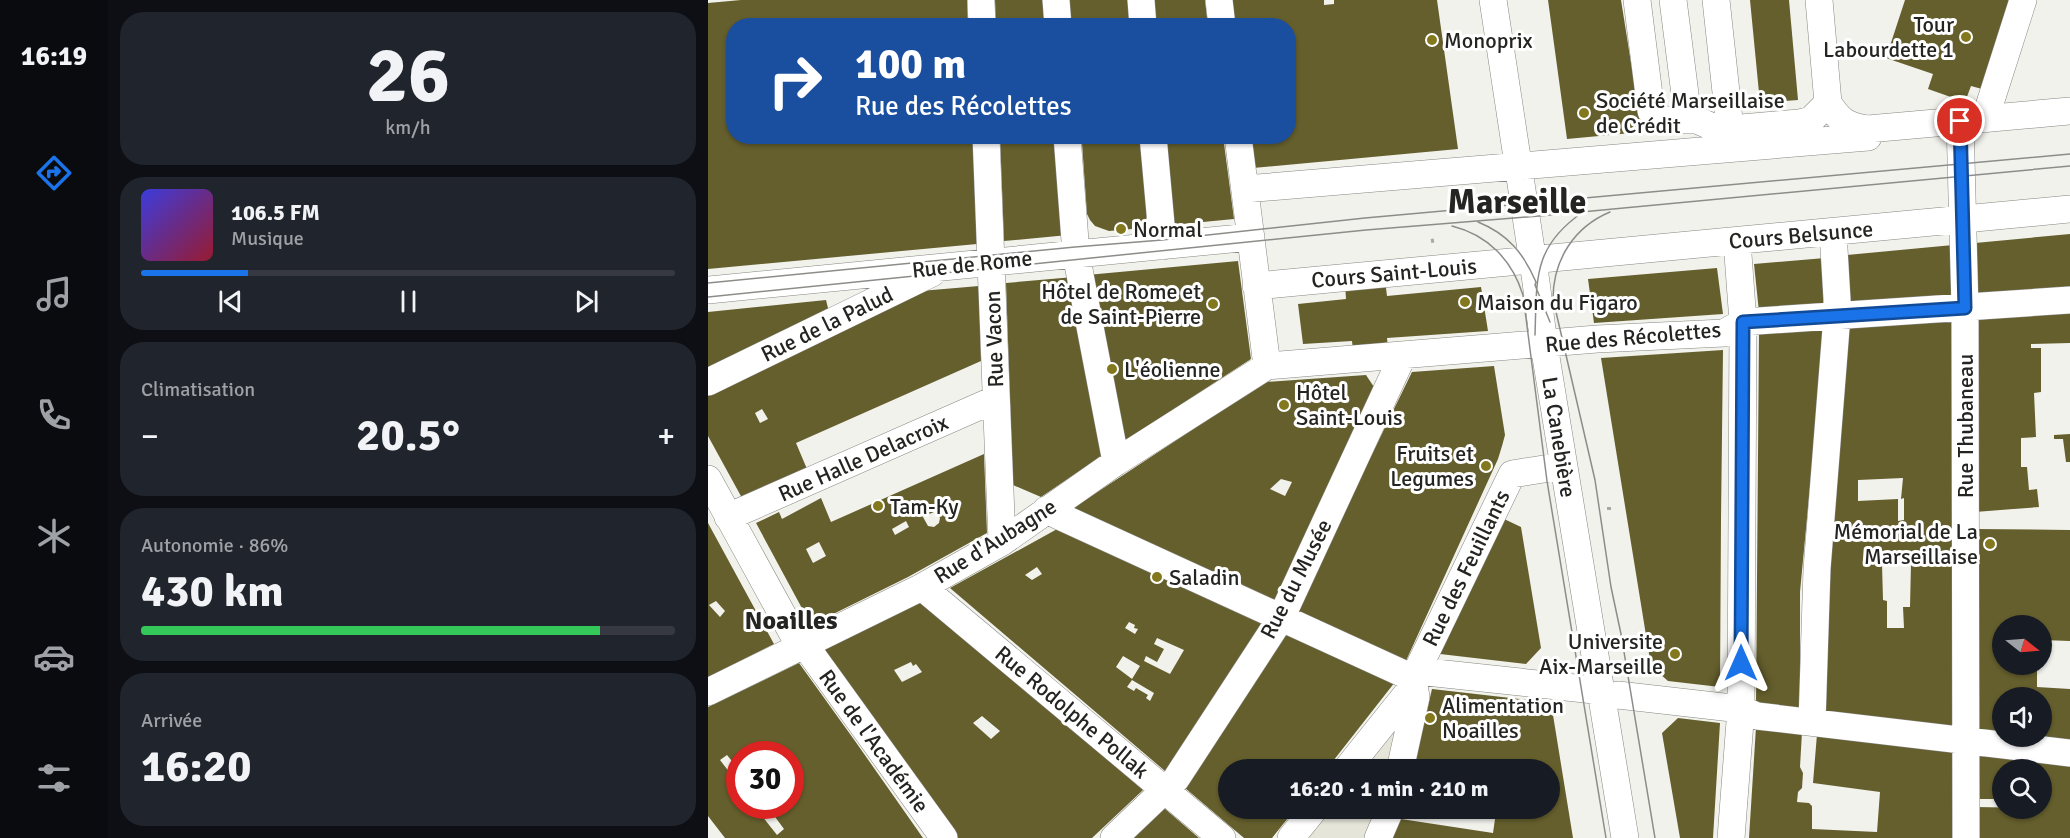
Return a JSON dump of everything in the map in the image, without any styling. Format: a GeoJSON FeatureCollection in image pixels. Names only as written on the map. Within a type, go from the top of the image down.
{"type":"FeatureCollection","features":[{"type":"Feature","properties":{"kind":"street"},"geometry":{"type":"LineString","coordinates":[[981,0],[982,18]]}},
{"type":"Feature","properties":{"kind":"street"},"geometry":{"type":"LineString","coordinates":[[1056,0],[1057,18]]}},
{"type":"Feature","properties":{"kind":"street"},"geometry":{"type":"LineString","coordinates":[[1141,0],[1142,18]]}},
{"type":"Feature","properties":{"kind":"street"},"geometry":{"type":"LineString","coordinates":[[1219,0],[1221,18]]}},
{"type":"Feature","properties":{"kind":"street","name":"La Canebière"},"geometry":{"type":"LineString","coordinates":[[1493,0],[1544,345],[1625,838]]}},
{"type":"Feature","properties":{"kind":"street"},"geometry":{"type":"LineString","coordinates":[[1637,0],[1651,111],[1663,120],[1697,120]]}},
{"type":"Feature","properties":{"kind":"street"},"geometry":{"type":"LineString","coordinates":[[1673,0],[1686,102],[1689,112],[1697,120],[1719,130],[1799,123],[1811,120],[1828,103]]}},
{"type":"Feature","properties":{"kind":"street"},"geometry":{"type":"LineString","coordinates":[[1716,0],[1730,129]]}},
{"type":"Feature","properties":{"kind":"street"},"geometry":{"type":"LineString","coordinates":[[1819,0],[1828,103],[1837,116],[1850,126],[1868,133]]}},
{"type":"Feature","properties":{"kind":"street","name":"Rue Thubaneau"},"geometry":{"type":"LineString","coordinates":[[1966,838],[1965,308],[1962,219],[1972,120],[2023,0]]}},
{"type":"Feature","properties":{"kind":"street"},"geometry":{"type":"LineString","coordinates":[[1244,179],[1519,167],[2070,111]]}},
{"type":"Feature","properties":{"kind":"street","name":"Rue Vacon"},"geometry":{"type":"LineString","coordinates":[[986,144],[1002,542]]}},
{"type":"Feature","properties":{"kind":"street"},"geometry":{"type":"LineString","coordinates":[[1068,144],[1076,254],[1116,462]]}},
{"type":"Feature","properties":{"kind":"street"},"geometry":{"type":"LineString","coordinates":[[1154,144],[1163,246]]}},
{"type":"Feature","properties":{"kind":"street"},"geometry":{"type":"LineString","coordinates":[[1239,144],[1244,179],[1243,238],[1256,286],[1267,366]]}},
{"type":"Feature","properties":{"kind":"street","name":"Cours Belsunce"},"geometry":{"type":"LineString","coordinates":[[1532,260],[2070,209]]}},
{"type":"Feature","properties":{"kind":"street"},"geometry":{"type":"LineString","coordinates":[[1812,723],[1817,568],[1837,316],[1833,232]]}},
{"type":"Feature","properties":{"kind":"street","name":"Rue de Rome"},"geometry":{"type":"LineString","coordinates":[[708,290],[1243,238]]}},
{"type":"Feature","properties":{"kind":"street"},"geometry":{"type":"LineString","coordinates":[[1731,838],[1741,709],[1743,322],[1737,241]]}},
{"type":"Feature","properties":{"kind":"street","name":"Cours Saint-Louis"},"geometry":{"type":"LineString","coordinates":[[1256,286],[1532,260]]}},
{"type":"Feature","properties":{"kind":"street","name":"Rue de la Palud"},"geometry":{"type":"LineString","coordinates":[[708,382],[947,266]]}},
{"type":"Feature","properties":{"kind":"street","name":"Rue des Récolettes"},"geometry":{"type":"LineString","coordinates":[[1267,366],[1597,339],[1724,333],[1743,322],[2070,300]]}},
{"type":"Feature","properties":{"kind":"street","name":"Rue du Musée"},"geometry":{"type":"LineString","coordinates":[[1114,838],[1176,779],[1281,618],[1403,355]]}},
{"type":"Feature","properties":{"kind":"street","name":"Rue d'Aubagne"},"geometry":{"type":"LineString","coordinates":[[708,692],[922,587],[1002,542],[1116,462],[1267,366]]}},
{"type":"Feature","properties":{"kind":"street","name":"Rue Halle Delacroix"},"geometry":{"type":"LineString","coordinates":[[729,517],[996,399]]}},
{"type":"Feature","properties":{"kind":"street","name":"Rue des Feuillants"},"geometry":{"type":"LineString","coordinates":[[1415,679],[1512,474],[1556,467]]}},
{"type":"Feature","properties":{"kind":"street","name":"Rue de l'Académie"},"geometry":{"type":"LineString","coordinates":[[708,479],[793,634],[804,644],[944,838]]}},
{"type":"Feature","properties":{"kind":"street"},"geometry":{"type":"LineString","coordinates":[[1046,510],[1415,679],[1606,692],[1741,709],[1757,716],[2070,753]]}},
{"type":"Feature","properties":{"kind":"street","name":"Rue Rodolphe Pollak"},"geometry":{"type":"LineString","coordinates":[[922,587],[1222,838]]}},
{"type":"Feature","properties":{"kind":"street"},"geometry":{"type":"LineString","coordinates":[[1354,759],[1415,679]]}},
{"type":"Feature","properties":{"kind":"street"},"geometry":{"type":"LineString","coordinates":[[1402,759],[1416,697],[1415,679]]}},
{"type":"Feature","properties":{"kind":"street"},"geometry":{"type":"LineString","coordinates":[[1291,838],[1306,819]]}},
{"type":"Feature","properties":{"kind":"street"},"geometry":{"type":"LineString","coordinates":[[1378,838],[1386,819]]}},
{"type":"Feature","properties":{"kind":"path"},"geometry":{"type":"LineString","coordinates":[[1431,241],[1437,240]]}},
{"type":"Feature","properties":{"kind":"shaded area"},"geometry":{"type":"Polygon","coordinates":[[[1382,725],[1408,734],[1402,759],[1355,759],[1382,725]]]}},
{"type":"Feature","properties":{"kind":"shaded area"},"geometry":{"type":"Polygon","coordinates":[[[1307,819],[1387,819],[1378,838],[1291,838],[1307,819]]]}},
{"type":"Feature","properties":{"kind":"building"},"geometry":{"type":"Polygon","coordinates":[[[741,0],[967,0],[968,18],[726,18],[726,144],[973,144],[977,244],[708,269],[708,3],[741,0]]]}},
{"type":"Feature","properties":{"kind":"building"},"geometry":{"type":"Polygon","coordinates":[[[995,0],[1052,0],[1053,18],[996,18],[995,0]]]}},
{"type":"Feature","properties":{"kind":"building"},"geometry":{"type":"Polygon","coordinates":[[[1064,0],[1130,0],[1131,18],[1065,18],[1064,0]]]}},
{"type":"Feature","properties":{"kind":"building"},"geometry":{"type":"Polygon","coordinates":[[[1150,0],[1205,0],[1207,18],[1152,18],[1150,0]]]}},
{"type":"Feature","properties":{"kind":"building"},"geometry":{"type":"Polygon","coordinates":[[[1232,0],[1324,0],[1324,5],[1334,4],[1334,0],[1437,0],[1458,149],[1253,168],[1250,144],[1296,144],[1296,18],[1234,18],[1232,0]]]}},
{"type":"Feature","properties":{"kind":"building"},"geometry":{"type":"Polygon","coordinates":[[[1548,0],[1621,0],[1642,132],[1567,139],[1548,0]]]}},
{"type":"Feature","properties":{"kind":"building"},"geometry":{"type":"Polygon","coordinates":[[[1750,0],[1789,0],[1798,100],[1760,103],[1750,0]]]}},
{"type":"Feature","properties":{"kind":"building"},"geometry":{"type":"Polygon","coordinates":[[[1905,0],[2011,0],[1982,89],[1971,86],[1965,102],[1928,89],[1933,74],[1886,58],[1905,0]]]}},
{"type":"Feature","properties":{"kind":"building"},"geometry":{"type":"Polygon","coordinates":[[[1000,144],[1062,144],[1068,235],[1004,241],[1000,144]]]}},
{"type":"Feature","properties":{"kind":"building"},"geometry":{"type":"Polygon","coordinates":[[[1082,144],[1144,144],[1148,214],[1145,221],[1132,229],[1109,231],[1095,226],[1087,214],[1082,144]]]}},
{"type":"Feature","properties":{"kind":"building"},"geometry":{"type":"Polygon","coordinates":[[[1164,144],[1224,144],[1234,219],[1172,225],[1164,144]]]}},
{"type":"Feature","properties":{"kind":"building"},"geometry":{"type":"Polygon","coordinates":[[[2070,234],[2070,289],[1974,296],[1975,243],[2070,234]]]}},
{"type":"Feature","properties":{"kind":"building"},"geometry":{"type":"Polygon","coordinates":[[[1953,245],[1953,297],[1849,305],[1847,255],[1953,245]]]}},
{"type":"Feature","properties":{"kind":"building"},"geometry":{"type":"Polygon","coordinates":[[[1825,258],[1826,307],[1759,312],[1754,264],[1825,258]]]}},
{"type":"Feature","properties":{"kind":"building"},"geometry":{"type":"Polygon","coordinates":[[[1238,261],[1251,359],[1120,444],[1087,275],[1238,261]]]}},
{"type":"Feature","properties":{"kind":"building"},"geometry":{"type":"Polygon","coordinates":[[[1717,268],[1723,314],[1594,323],[1588,279],[1717,268]]]}},
{"type":"Feature","properties":{"kind":"building"},"geometry":{"type":"Polygon","coordinates":[[[1074,277],[1106,453],[1041,497],[1013,485],[1006,283],[1074,277]]]}},
{"type":"Feature","properties":{"kind":"building"},"geometry":{"type":"Polygon","coordinates":[[[1385,280],[1387,296],[1481,287],[1488,331],[1387,338],[1388,348],[1353,350],[1352,341],[1303,344],[1298,304],[1346,299],[1345,284],[1385,280]]]}},
{"type":"Feature","properties":{"kind":"building"},"geometry":{"type":"Polygon","coordinates":[[[979,286],[981,361],[796,443],[807,469],[742,498],[708,436],[708,392],[909,292],[979,286]],[[762,409],[755,413],[760,423],[768,419],[762,409]]]}},
{"type":"Feature","properties":{"kind":"building"},"geometry":{"type":"Polygon","coordinates":[[[826,300],[829,312],[708,372],[708,312],[826,300]]]}},
{"type":"Feature","properties":{"kind":"building"},"geometry":{"type":"Polygon","coordinates":[[[2070,310],[2070,343],[2031,344],[2031,348],[2041,348],[2041,392],[2034,393],[2036,437],[2021,438],[2021,467],[2027,467],[2029,490],[2037,489],[2039,507],[1975,512],[1975,317],[2070,310]]]}},
{"type":"Feature","properties":{"kind":"building"},"geometry":{"type":"Polygon","coordinates":[[[1953,318],[1954,729],[1826,713],[1827,595],[1846,333],[1854,325],[1953,318]],[[1903,478],[1858,480],[1858,501],[1898,499],[1898,521],[1904,520],[1904,498],[1901,499],[1903,478]],[[1911,563],[1882,564],[1883,600],[1887,601],[1887,628],[1904,628],[1903,607],[1910,607],[1911,563]]]}},
{"type":"Feature","properties":{"kind":"building"},"geometry":{"type":"Polygon","coordinates":[[[1825,328],[1800,592],[1800,710],[1756,705],[1759,332],[1825,328]]]}},
{"type":"Feature","properties":{"kind":"building"},"geometry":{"type":"Polygon","coordinates":[[[1723,350],[1720,687],[1668,681],[1651,666],[1601,358],[1723,350]]]}},
{"type":"Feature","properties":{"kind":"building"},"geometry":{"type":"Polygon","coordinates":[[[1494,366],[1505,435],[1502,446],[1405,663],[1295,612],[1412,372],[1494,366]]]}},
{"type":"Feature","properties":{"kind":"building"},"geometry":{"type":"Polygon","coordinates":[[[1366,375],[1378,393],[1276,604],[1070,510],[1265,382],[1366,375]],[[1281,479],[1270,489],[1285,496],[1292,482],[1281,479]]]}},
{"type":"Feature","properties":{"kind":"building"},"geometry":{"type":"Polygon","coordinates":[[[2070,434],[2070,462],[2066,462],[2063,439],[2054,439],[2054,435],[2070,434]]]}},
{"type":"Feature","properties":{"kind":"building"},"geometry":{"type":"Polygon","coordinates":[[[984,454],[987,533],[908,577],[811,625],[756,523],[779,512],[782,519],[821,498],[831,522],[984,454]],[[936,511],[923,517],[928,526],[934,527],[939,523],[940,518],[936,511]],[[906,521],[892,529],[895,535],[909,527],[906,521]],[[819,542],[806,549],[813,563],[826,556],[819,542]]]}},
{"type":"Feature","properties":{"kind":"building"},"geometry":{"type":"Polygon","coordinates":[[[1502,518],[1521,527],[1541,648],[1526,664],[1440,654],[1502,518]]]}},
{"type":"Feature","properties":{"kind":"building"},"geometry":{"type":"Polygon","coordinates":[[[708,523],[774,644],[708,677],[708,523]],[[716,601],[709,605],[720,617],[725,611],[716,601]]]}},
{"type":"Feature","properties":{"kind":"building"},"geometry":{"type":"Polygon","coordinates":[[[1059,528],[1263,622],[1165,771],[950,588],[1059,528]],[[1037,567],[1025,575],[1032,580],[1042,574],[1037,567]],[[1129,622],[1125,628],[1135,634],[1138,629],[1129,622]],[[1157,638],[1154,644],[1164,649],[1157,662],[1146,656],[1144,661],[1170,674],[1184,650],[1157,638]],[[1123,656],[1116,667],[1132,679],[1140,666],[1123,656]],[[1132,680],[1127,687],[1134,691],[1136,688],[1148,695],[1146,698],[1150,701],[1154,693],[1132,680]]]}},
{"type":"Feature","properties":{"kind":"building"},"geometry":{"type":"Polygon","coordinates":[[[1975,529],[2070,530],[2070,641],[2052,640],[2052,615],[1992,615],[1992,675],[2037,675],[2037,687],[1992,687],[1992,733],[1976,731],[1975,529]]]}},
{"type":"Feature","properties":{"kind":"building"},"geometry":{"type":"Polygon","coordinates":[[[922,601],[1143,790],[1092,838],[957,838],[824,650],[922,601]],[[911,662],[894,670],[902,682],[922,672],[916,664],[913,666],[911,662]],[[982,716],[973,723],[991,739],[1000,731],[982,716]]]}},
{"type":"Feature","properties":{"kind":"building"},"geometry":{"type":"Polygon","coordinates":[[[1287,633],[1395,682],[1335,759],[1218,759],[1218,816],[1185,788],[1287,633]]]}},
{"type":"Feature","properties":{"kind":"building"},"geometry":{"type":"Polygon","coordinates":[[[799,663],[923,838],[725,838],[708,816],[708,707],[799,663]]]}},
{"type":"Feature","properties":{"kind":"building"},"geometry":{"type":"Polygon","coordinates":[[[2052,688],[2070,689],[2070,742],[2052,738],[2052,688]]]}},
{"type":"Feature","properties":{"kind":"building"},"geometry":{"type":"Polygon","coordinates":[[[1432,689],[1537,701],[1553,715],[1573,838],[1392,838],[1401,819],[1493,833],[1495,819],[1560,819],[1560,759],[1416,759],[1432,689]]]}},
{"type":"Feature","properties":{"kind":"building"},"geometry":{"type":"Polygon","coordinates":[[[1678,718],[1720,723],[1713,838],[1680,838],[1662,733],[1678,718]]]}},
{"type":"Feature","properties":{"kind":"building"},"geometry":{"type":"Polygon","coordinates":[[[1756,727],[1802,732],[1800,767],[1803,773],[1802,788],[1798,792],[1797,802],[1809,803],[1812,806],[1812,829],[1877,832],[1880,792],[1813,783],[1817,734],[1954,750],[1955,838],[1749,838],[1756,727]]]}},
{"type":"Feature","properties":{"kind":"building"},"geometry":{"type":"Polygon","coordinates":[[[1976,754],[2028,759],[1992,759],[1992,799],[1976,799],[1976,754]]]}},
{"type":"Feature","properties":{"kind":"building"},"geometry":{"type":"Polygon","coordinates":[[[2052,761],[2070,763],[2070,838],[1976,838],[1976,807],[1992,807],[1992,819],[2052,819],[2052,761]]]}},
{"type":"Feature","properties":{"kind":"building"},"geometry":{"type":"Polygon","coordinates":[[[1164,808],[1199,838],[1131,838],[1164,808]]]}},
{"type":"Feature","properties":{"kind":"building"},"geometry":{"type":"Polygon","coordinates":[[[1222,819],[1287,819],[1272,838],[1244,838],[1222,819]]]}},
{"type":"Feature","properties":{"kind":"tram line"},"geometry":{"type":"LineString","coordinates":[[708,283],[1162,240],[1365,218],[2070,154]]}},
{"type":"Feature","properties":{"kind":"tram line"},"geometry":{"type":"LineString","coordinates":[[708,297],[1366,230],[2070,166]]}},
{"type":"Feature","properties":{"kind":"tram line"},"geometry":{"type":"LineString","coordinates":[[1535,335],[1538,281],[1546,252],[1554,238],[1566,225],[1583,212]]}},
{"type":"Feature","properties":{"kind":"tram line"},"geometry":{"type":"LineString","coordinates":[[1610,212],[1586,226],[1568,246],[1557,271],[1553,299],[1595,480],[1611,587],[1655,838]]}},
{"type":"Feature","properties":{"kind":"tram line"},"geometry":{"type":"LineString","coordinates":[[1478,222],[1498,232],[1514,246],[1526,262],[1536,282],[1535,285],[1550,322]]}},
{"type":"Feature","properties":{"kind":"tram line"},"geometry":{"type":"LineString","coordinates":[[1452,226],[1477,236],[1497,251],[1512,271],[1523,295],[1547,481],[1606,838]]}},
{"type":"Feature","properties":{"kind":"place","name":"Tour Labourdette 1"},"geometry":{"type":"Point","coordinates":[1966,37]}},
{"type":"Feature","properties":{"kind":"place","name":"Monoprix"},"geometry":{"type":"Point","coordinates":[1432,40]}},
{"type":"Feature","properties":{"kind":"place","name":"Société Marseillaise de Crédit"},"geometry":{"type":"Point","coordinates":[1584,113]}},
{"type":"Feature","properties":{"kind":"place","name":"Normal"},"geometry":{"type":"Point","coordinates":[1121,229]}},
{"type":"Feature","properties":{"kind":"place","name":"Maison du Figaro"},"geometry":{"type":"Point","coordinates":[1465,302]}},
{"type":"Feature","properties":{"kind":"place","name":"Hôtel de Rome et de Saint-Pierre"},"geometry":{"type":"Point","coordinates":[1213,304]}},
{"type":"Feature","properties":{"kind":"place","name":"L'éolienne"},"geometry":{"type":"Point","coordinates":[1112,369]}},
{"type":"Feature","properties":{"kind":"place","name":"Hôtel Saint-Louis"},"geometry":{"type":"Point","coordinates":[1284,405]}},
{"type":"Feature","properties":{"kind":"place","name":"Fruits et Legumes"},"geometry":{"type":"Point","coordinates":[1486,466]}},
{"type":"Feature","properties":{"kind":"place","name":"Tam-Ky"},"geometry":{"type":"Point","coordinates":[878,506]}},
{"type":"Feature","properties":{"kind":"place","name":"Mémorial de La Marseillaise"},"geometry":{"type":"Point","coordinates":[1990,544]}},
{"type":"Feature","properties":{"kind":"place","name":"Saladin"},"geometry":{"type":"Point","coordinates":[1157,577]}},
{"type":"Feature","properties":{"kind":"place","name":"Universite Aix-Marseille"},"geometry":{"type":"Point","coordinates":[1675,654]}},
{"type":"Feature","properties":{"kind":"place","name":"Alimentation Noailles"},"geometry":{"type":"Point","coordinates":[1430,718]}},
{"type":"Feature","properties":{"kind":"district","name":"Marseille"},"geometry":{"type":"Point","coordinates":[1517,202]}},
{"type":"Feature","properties":{"kind":"district","name":"Noailles"},"geometry":{"type":"Point","coordinates":[791,621]}},
{"type":"Feature","properties":{"kind":"route"},"geometry":{"type":"LineString","coordinates":[[1741,663],[1743,322],[1965,308],[1960,121]]}}]}
